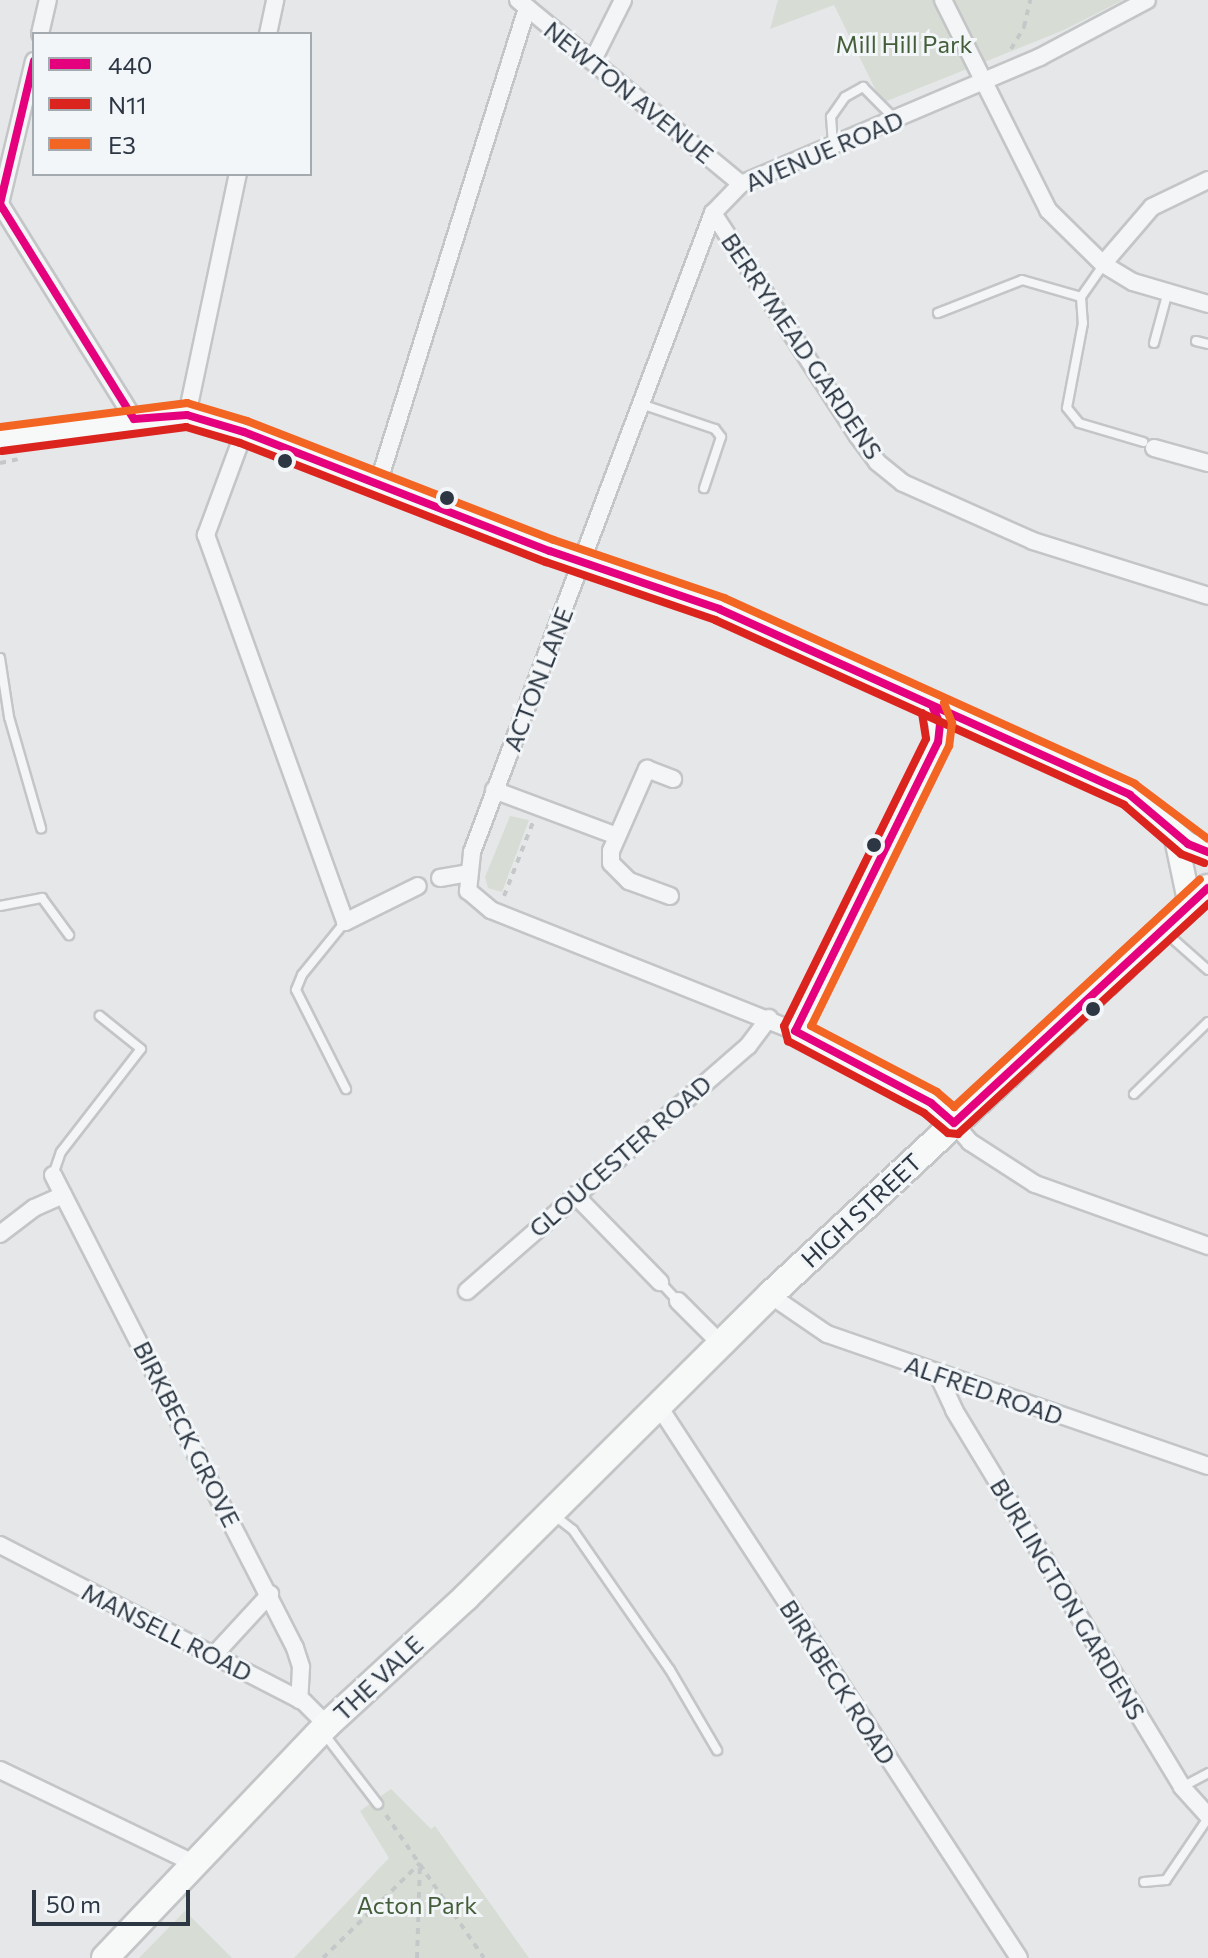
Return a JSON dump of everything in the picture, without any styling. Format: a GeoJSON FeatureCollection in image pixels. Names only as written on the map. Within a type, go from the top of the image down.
{"type":"FeatureCollection","features":[{"type":"Feature","properties":{"kind":"main road"},"geometry":{"type":"LineString","coordinates":[[0,439],[24,439],[134,419],[187,415],[244,432],[377,487],[719,609],[1130,795],[1175,834],[1208,852]]}},
{"type":"Feature","properties":{"kind":"main road"},"geometry":{"type":"LineString","coordinates":[[933,708],[940,724],[938,742],[795,1031],[931,1103],[954,1123]]}},
{"type":"Feature","properties":{"kind":"main road"},"geometry":{"type":"LineString","coordinates":[[938,742],[957,725],[976,725]]}},
{"type":"Feature","properties":{"kind":"main road"},"geometry":{"type":"LineString","coordinates":[[1175,834],[1199,896]]}},
{"type":"Feature","properties":{"kind":"main road","name":"HIGH STREET"},"geometry":{"type":"LineString","coordinates":[[658,1405],[770,1295],[1199,896]]}},
{"type":"Feature","properties":{"kind":"main road","name":"THE VALE"},"geometry":{"type":"LineString","coordinates":[[105,1958],[325,1728],[551,1513],[658,1405]]}},
{"type":"Feature","properties":{"kind":"street"},"geometry":{"type":"LineString","coordinates":[[40,32],[48,0]]}},
{"type":"Feature","properties":{"kind":"street"},"geometry":{"type":"LineString","coordinates":[[268,32],[275,0]]}},
{"type":"Feature","properties":{"kind":"street"},"geometry":{"type":"LineString","coordinates":[[593,60],[623,0]]}},
{"type":"Feature","properties":{"kind":"street"},"geometry":{"type":"LineString","coordinates":[[943,0],[1048,210],[1103,264],[1167,295],[1208,304]]}},
{"type":"Feature","properties":{"kind":"street","name":"AVENUE ROAD"},"geometry":{"type":"LineString","coordinates":[[581,561],[713,213],[741,184],[896,120],[1147,0]]}},
{"type":"Feature","properties":{"kind":"street"},"geometry":{"type":"LineString","coordinates":[[377,487],[522,4]]}},
{"type":"Feature","properties":{"kind":"street","name":"NEWTON AVENUE"},"geometry":{"type":"LineString","coordinates":[[522,4],[593,60],[613,83],[625,87],[741,184]]}},
{"type":"Feature","properties":{"kind":"street"},"geometry":{"type":"LineString","coordinates":[[32,69],[0,204],[134,419]]}},
{"type":"Feature","properties":{"kind":"street"},"geometry":{"type":"LineString","coordinates":[[187,415],[238,176]]}},
{"type":"Feature","properties":{"kind":"street"},"geometry":{"type":"LineString","coordinates":[[1103,264],[1152,207],[1208,180]]}},
{"type":"Feature","properties":{"kind":"street","name":"BERRYMEAD GARDENS"},"geometry":{"type":"LineString","coordinates":[[713,213],[857,435],[894,476],[1033,541],[1208,596]]}},
{"type":"Feature","properties":{"kind":"street"},"geometry":{"type":"LineString","coordinates":[[244,432],[206,535],[345,922],[418,886]]}},
{"type":"Feature","properties":{"kind":"street"},"geometry":{"type":"LineString","coordinates":[[1148,445],[1208,463]]}},
{"type":"Feature","properties":{"kind":"street","name":"ACTON LANE"},"geometry":{"type":"LineString","coordinates":[[467,873],[494,790],[581,561]]}},
{"type":"Feature","properties":{"kind":"street"},"geometry":{"type":"LineString","coordinates":[[670,896],[619,875],[611,863],[617,836],[647,769],[673,779]]}},
{"type":"Feature","properties":{"kind":"street"},"geometry":{"type":"LineString","coordinates":[[494,790],[617,836]]}},
{"type":"Feature","properties":{"kind":"street"},"geometry":{"type":"LineString","coordinates":[[440,878],[467,873],[468,891],[491,910],[769,1018],[795,1031]]}},
{"type":"Feature","properties":{"kind":"street","name":"GLOUCESTER ROAD"},"geometry":{"type":"LineString","coordinates":[[467,1291],[748,1046],[769,1018]]}},
{"type":"Feature","properties":{"kind":"street"},"geometry":{"type":"LineString","coordinates":[[954,1123],[979,1149],[1035,1184],[1208,1246]]}},
{"type":"Feature","properties":{"kind":"street","name":"BIRKBECK GROVE"},"geometry":{"type":"LineString","coordinates":[[53,1175],[270,1594],[301,1667],[299,1700]]}},
{"type":"Feature","properties":{"kind":"street"},"geometry":{"type":"LineString","coordinates":[[0,1234],[34,1208],[63,1195]]}},
{"type":"Feature","properties":{"kind":"street"},"geometry":{"type":"LineString","coordinates":[[575,1195],[660,1282]]}},
{"type":"Feature","properties":{"kind":"street","name":"ALFRED ROAD"},"geometry":{"type":"LineString","coordinates":[[770,1295],[827,1334],[938,1375],[1208,1466]]}},
{"type":"Feature","properties":{"kind":"street"},"geometry":{"type":"LineString","coordinates":[[678,1301],[721,1344]]}},
{"type":"Feature","properties":{"kind":"street","name":"BURLINGTON GARDENS"},"geometry":{"type":"LineString","coordinates":[[938,1375],[954,1410],[1182,1787],[1208,1817]]}},
{"type":"Feature","properties":{"kind":"street","name":"BIRKBECK ROAD"},"geometry":{"type":"LineString","coordinates":[[658,1405],[1019,1958]]}},
{"type":"Feature","properties":{"kind":"street","name":"MANSELL ROAD"},"geometry":{"type":"LineString","coordinates":[[0,1545],[299,1700],[325,1728]]}},
{"type":"Feature","properties":{"kind":"street"},"geometry":{"type":"LineString","coordinates":[[214,1655],[270,1594]]}},
{"type":"Feature","properties":{"kind":"street"},"geometry":{"type":"LineString","coordinates":[[0,1770],[193,1863]]}},
{"type":"Feature","properties":{"kind":"lane"},"geometry":{"type":"LineString","coordinates":[[833,145],[831,117],[845,97],[863,87],[896,120]]}},
{"type":"Feature","properties":{"kind":"lane"},"geometry":{"type":"LineString","coordinates":[[1103,264],[1081,297],[1083,323],[1067,408],[1079,423],[1148,445]]}},
{"type":"Feature","properties":{"kind":"lane"},"geometry":{"type":"LineString","coordinates":[[938,313],[1022,280],[1081,297]]}},
{"type":"Feature","properties":{"kind":"lane"},"geometry":{"type":"LineString","coordinates":[[1154,343],[1167,295]]}},
{"type":"Feature","properties":{"kind":"lane"},"geometry":{"type":"LineString","coordinates":[[1196,341],[1208,344]]}},
{"type":"Feature","properties":{"kind":"lane"},"geometry":{"type":"LineString","coordinates":[[641,404],[715,429],[721,437],[704,488]]}},
{"type":"Feature","properties":{"kind":"lane"},"geometry":{"type":"LineString","coordinates":[[0,658],[9,717],[41,828]]}},
{"type":"Feature","properties":{"kind":"lane"},"geometry":{"type":"LineString","coordinates":[[418,886],[440,878]]}},
{"type":"Feature","properties":{"kind":"lane"},"geometry":{"type":"LineString","coordinates":[[0,906],[42,898],[69,935]]}},
{"type":"Feature","properties":{"kind":"lane"},"geometry":{"type":"LineString","coordinates":[[345,922],[302,975],[296,990],[346,1089]]}},
{"type":"Feature","properties":{"kind":"lane"},"geometry":{"type":"LineString","coordinates":[[1164,931],[1208,970]]}},
{"type":"Feature","properties":{"kind":"lane"},"geometry":{"type":"LineString","coordinates":[[53,1175],[61,1152],[141,1049],[100,1016]]}},
{"type":"Feature","properties":{"kind":"lane"},"geometry":{"type":"LineString","coordinates":[[1134,1094],[1208,1022]]}},
{"type":"Feature","properties":{"kind":"lane"},"geometry":{"type":"LineString","coordinates":[[660,1282],[678,1301]]}},
{"type":"Feature","properties":{"kind":"lane"},"geometry":{"type":"LineString","coordinates":[[551,1513],[573,1530],[670,1670],[717,1750]]}},
{"type":"Feature","properties":{"kind":"lane"},"geometry":{"type":"LineString","coordinates":[[325,1728],[378,1804]]}},
{"type":"Feature","properties":{"kind":"lane"},"geometry":{"type":"LineString","coordinates":[[1182,1787],[1208,1773]]}},
{"type":"Feature","properties":{"kind":"lane"},"geometry":{"type":"LineString","coordinates":[[1144,1882],[1166,1880],[1208,1817]]}},
{"type":"Feature","properties":{"kind":"path"},"geometry":{"type":"LineString","coordinates":[[1005,56],[1024,27],[1030,0]]}},
{"type":"Feature","properties":{"kind":"path"},"geometry":{"type":"LineString","coordinates":[[503,898],[534,820],[520,817]]}},
{"type":"Feature","properties":{"kind":"path"},"geometry":{"type":"LineString","coordinates":[[378,1804],[484,1958]]}},
{"type":"Feature","properties":{"kind":"path"},"geometry":{"type":"LineString","coordinates":[[323,1958],[420,1863]]}},
{"type":"Feature","properties":{"kind":"path"},"geometry":{"type":"LineString","coordinates":[[417,1958],[420,1863]]}},
{"type":"Feature","properties":{"kind":"green space","name":"Mill Hill Park"},"geometry":{"type":"Polygon","coordinates":[[[778,0],[1123,0],[1064,30],[882,103],[834,5],[770,29],[778,0]]]}},
{"type":"Feature","properties":{"kind":"green space"},"geometry":{"type":"Polygon","coordinates":[[[510,816],[529,820],[502,892],[488,888],[485,877],[510,816]]]}},
{"type":"Feature","properties":{"kind":"green space","name":"Acton Park"},"geometry":{"type":"Polygon","coordinates":[[[391,1789],[431,1829],[435,1826],[529,1958],[294,1958],[389,1858],[360,1811],[391,1789]]]}},
{"type":"Feature","properties":{"kind":"green space"},"geometry":{"type":"Polygon","coordinates":[[[185,1911],[232,1958],[139,1958],[185,1911]]]}},
{"type":"Feature","properties":{"kind":"transit line","name":"440"},"geometry":{"type":"LineString","coordinates":[[32,69],[0,204],[134,419]]}},
{"type":"Feature","properties":{"kind":"transit line","name":"E3"},"geometry":{"type":"LineString","coordinates":[[0,427],[187,403],[247,421],[554,540],[724,598],[1135,784],[1208,839]]}},
{"type":"Feature","properties":{"kind":"transit line","name":"440"},"geometry":{"type":"LineString","coordinates":[[134,419],[187,415],[244,432],[550,551],[719,609],[1130,795],[1188,844],[1208,852]]}},
{"type":"Feature","properties":{"kind":"transit line","name":"N11"},"geometry":{"type":"LineString","coordinates":[[2,451],[186,427],[240,443],[546,562],[715,620],[1124,805],[1181,854],[1204,863]]}},
{"type":"Feature","properties":{"kind":"transit line","name":"E3"},"geometry":{"type":"LineString","coordinates":[[944,703],[952,723],[949,746],[811,1026],[937,1092],[954,1107],[1200,879]]}},
{"type":"Feature","properties":{"kind":"transit line","name":"440"},"geometry":{"type":"LineString","coordinates":[[933,708],[940,724],[938,742],[795,1031],[931,1103],[954,1123],[1208,888]]}},
{"type":"Feature","properties":{"kind":"transit line","name":"N11"},"geometry":{"type":"LineString","coordinates":[[922,713],[926,739],[784,1026],[788,1041],[924,1113],[948,1133],[958,1134],[1208,904]]}}]}
